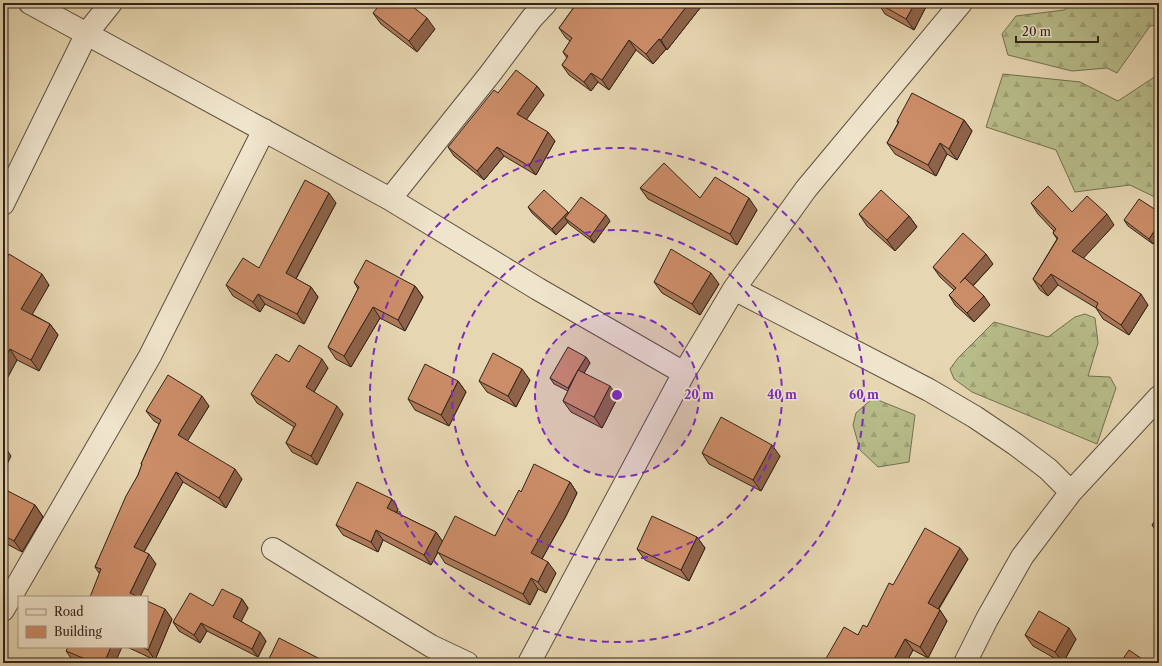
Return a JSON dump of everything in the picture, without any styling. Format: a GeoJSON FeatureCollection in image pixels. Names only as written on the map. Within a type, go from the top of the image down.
{"type":"FeatureCollection","features":[{"type":"Feature","properties":{"kind":"street"},"geometry":{"type":"LineString","coordinates":[[30,3],[390,199],[538,289],[684,373]]}},
{"type":"Feature","properties":{"kind":"street"},"geometry":{"type":"LineString","coordinates":[[3,204],[87,34],[111,3]]}},
{"type":"Feature","properties":{"kind":"street"},"geometry":{"type":"LineString","coordinates":[[390,199],[490,74],[532,18],[546,3]]}},
{"type":"Feature","properties":{"kind":"street"},"geometry":{"type":"LineString","coordinates":[[529,663],[684,373],[734,289],[806,189],[960,3]]}},
{"type":"Feature","properties":{"kind":"street"},"geometry":{"type":"LineString","coordinates":[[3,610],[150,356],[264,130]]}},
{"type":"Feature","properties":{"kind":"street"},"geometry":{"type":"LineString","coordinates":[[734,289],[929,390],[975,417],[1015,444],[1048,469],[1071,492]]}},
{"type":"Feature","properties":{"kind":"street"},"geometry":{"type":"LineString","coordinates":[[965,663],[987,619],[1022,557],[1071,492],[1159,397]]}},
{"type":"Feature","properties":{"kind":"street"},"geometry":{"type":"LineString","coordinates":[[273,549],[431,646],[468,663]]}},
{"type":"Feature","properties":{"kind":"green space"},"geometry":{"type":"Polygon","coordinates":[[[1073,3],[1159,3],[1159,25],[1150,26],[1117,73],[1107,68],[1072,71],[1008,55],[1002,34],[1016,16],[1064,10],[1073,3]]]}},
{"type":"Feature","properties":{"kind":"green space"},"geometry":{"type":"Polygon","coordinates":[[[1003,74],[1080,82],[1118,101],[1159,74],[1159,199],[1130,185],[1075,192],[1056,150],[986,127],[1003,74]]]}},
{"type":"Feature","properties":{"kind":"green space"},"geometry":{"type":"Polygon","coordinates":[[[1085,314],[1095,318],[1098,343],[1088,376],[1110,377],[1116,388],[1097,444],[972,392],[954,379],[950,369],[958,358],[994,322],[1048,337],[1075,317],[1085,314]]]}},
{"type":"Feature","properties":{"kind":"green space"},"geometry":{"type":"Polygon","coordinates":[[[873,398],[915,415],[909,462],[878,467],[860,450],[853,425],[856,413],[873,398]]]}},
{"type":"Feature","properties":{"kind":"building"},"geometry":{"type":"Polygon","coordinates":[[[381,3],[408,3],[427,18],[409,41],[373,13],[381,3]]]}},
{"type":"Feature","properties":{"kind":"building"},"geometry":{"type":"Polygon","coordinates":[[[577,3],[689,3],[661,40],[659,39],[646,54],[629,40],[602,80],[591,73],[584,82],[562,65],[568,56],[563,52],[572,38],[559,28],[577,3]]]}},
{"type":"Feature","properties":{"kind":"building"},"geometry":{"type":"Polygon","coordinates":[[[878,3],[915,3],[906,19],[878,3]]]}},
{"type":"Feature","properties":{"kind":"building"},"geometry":{"type":"Polygon","coordinates":[[[516,70],[537,86],[517,114],[548,132],[529,166],[497,147],[477,171],[448,147],[494,90],[498,93],[516,70]]]}},
{"type":"Feature","properties":{"kind":"building"},"geometry":{"type":"Polygon","coordinates":[[[912,93],[964,120],[949,149],[940,143],[928,165],[887,143],[899,122],[897,121],[912,93]]]}},
{"type":"Feature","properties":{"kind":"building"},"geometry":{"type":"Polygon","coordinates":[[[664,163],[700,198],[715,177],[749,198],[730,234],[640,188],[664,163]]]}},
{"type":"Feature","properties":{"kind":"building"},"geometry":{"type":"Polygon","coordinates":[[[305,180],[329,193],[286,273],[311,287],[297,314],[258,294],[253,302],[226,285],[243,258],[259,268],[305,180]]]}},
{"type":"Feature","properties":{"kind":"building"},"geometry":{"type":"Polygon","coordinates":[[[1048,186],[1072,212],[1087,196],[1107,214],[1072,251],[1141,294],[1121,325],[1096,308],[1098,303],[1051,274],[1041,286],[1033,279],[1058,238],[1053,233],[1056,229],[1031,203],[1048,186]]]}},
{"type":"Feature","properties":{"kind":"building"},"geometry":{"type":"Polygon","coordinates":[[[544,190],[568,212],[552,229],[528,207],[544,190]]]}},
{"type":"Feature","properties":{"kind":"building"},"geometry":{"type":"Polygon","coordinates":[[[881,190],[909,216],[887,240],[859,214],[881,190]]]}},
{"type":"Feature","properties":{"kind":"building"},"geometry":{"type":"Polygon","coordinates":[[[581,197],[606,215],[590,237],[565,218],[581,197]]]}},
{"type":"Feature","properties":{"kind":"building"},"geometry":{"type":"Polygon","coordinates":[[[1139,199],[1159,212],[1159,224],[1149,239],[1124,220],[1139,199]]]}},
{"type":"Feature","properties":{"kind":"building"},"geometry":{"type":"Polygon","coordinates":[[[963,233],[986,254],[960,283],[965,278],[984,296],[967,313],[949,295],[956,288],[933,267],[963,233]]]}},
{"type":"Feature","properties":{"kind":"building"},"geometry":{"type":"Polygon","coordinates":[[[671,249],[711,273],[692,304],[654,282],[671,249]]]}},
{"type":"Feature","properties":{"kind":"building"},"geometry":{"type":"Polygon","coordinates":[[[9,254],[42,274],[21,309],[50,324],[31,360],[10,349],[3,361],[3,265],[9,254]]]}},
{"type":"Feature","properties":{"kind":"building"},"geometry":{"type":"Polygon","coordinates":[[[366,260],[415,286],[398,320],[373,307],[344,356],[328,347],[359,287],[354,282],[366,260]]]}},
{"type":"Feature","properties":{"kind":"building"},"geometry":{"type":"Polygon","coordinates":[[[299,345],[322,359],[306,387],[337,406],[311,456],[286,443],[296,424],[251,394],[276,354],[289,362],[299,345]]]}},
{"type":"Feature","properties":{"kind":"building"},"geometry":{"type":"Polygon","coordinates":[[[568,347],[586,357],[568,388],[550,378],[568,347]]]}},
{"type":"Feature","properties":{"kind":"building"},"geometry":{"type":"Polygon","coordinates":[[[493,353],[522,369],[508,396],[479,381],[493,353]]]}},
{"type":"Feature","properties":{"kind":"building"},"geometry":{"type":"Polygon","coordinates":[[[425,364],[458,381],[441,415],[408,399],[425,364]]]}},
{"type":"Feature","properties":{"kind":"building"},"geometry":{"type":"Polygon","coordinates":[[[578,370],[610,386],[594,417],[563,401],[578,370]]]}},
{"type":"Feature","properties":{"kind":"building"},"geometry":{"type":"Polygon","coordinates":[[[168,375],[202,396],[178,435],[235,469],[219,498],[176,472],[134,547],[149,554],[130,593],[136,596],[90,596],[101,569],[95,567],[126,496],[138,475],[141,464],[161,420],[146,411],[168,375]]]}},
{"type":"Feature","properties":{"kind":"building"},"geometry":{"type":"Polygon","coordinates":[[[721,417],[772,445],[753,480],[702,453],[721,417]]]}},
{"type":"Feature","properties":{"kind":"building"},"geometry":{"type":"Polygon","coordinates":[[[534,464],[570,482],[531,553],[548,562],[538,582],[531,578],[523,594],[437,552],[455,516],[495,536],[519,490],[521,492],[534,464]]]}},
{"type":"Feature","properties":{"kind":"building"},"geometry":{"type":"Polygon","coordinates":[[[357,482],[392,499],[387,508],[436,532],[424,555],[376,530],[371,542],[336,525],[357,482]]]}},
{"type":"Feature","properties":{"kind":"building"},"geometry":{"type":"Polygon","coordinates":[[[6,490],[35,505],[14,541],[3,535],[3,496],[6,490]]]}},
{"type":"Feature","properties":{"kind":"building"},"geometry":{"type":"Polygon","coordinates":[[[652,516],[697,537],[681,570],[637,549],[652,516]]]}},
{"type":"Feature","properties":{"kind":"building"},"geometry":{"type":"Polygon","coordinates":[[[1159,516],[1159,530],[1152,525],[1159,516]]]}},
{"type":"Feature","properties":{"kind":"building"},"geometry":{"type":"Polygon","coordinates":[[[925,528],[960,548],[928,603],[940,610],[920,647],[905,639],[892,663],[824,662],[844,627],[858,635],[863,625],[867,627],[889,583],[893,585],[925,528]]]}},
{"type":"Feature","properties":{"kind":"building"},"geometry":{"type":"Polygon","coordinates":[[[222,589],[242,599],[233,617],[260,632],[252,649],[201,623],[194,635],[173,622],[190,593],[213,606],[222,589]]]}},
{"type":"Feature","properties":{"kind":"building"},"geometry":{"type":"Polygon","coordinates":[[[148,601],[165,609],[148,650],[144,648],[148,648],[148,601]]]}},
{"type":"Feature","properties":{"kind":"building"},"geometry":{"type":"Polygon","coordinates":[[[1039,611],[1069,628],[1055,652],[1025,635],[1039,611]]]}},
{"type":"Feature","properties":{"kind":"building"},"geometry":{"type":"Polygon","coordinates":[[[279,638],[322,660],[321,663],[267,663],[279,638]]]}},
{"type":"Feature","properties":{"kind":"building"},"geometry":{"type":"Polygon","coordinates":[[[68,648],[111,648],[104,663],[95,663],[66,651],[68,648]]]}},
{"type":"Feature","properties":{"kind":"building"},"geometry":{"type":"Polygon","coordinates":[[[1129,650],[1148,663],[1120,663],[1129,650]]]}}]}
